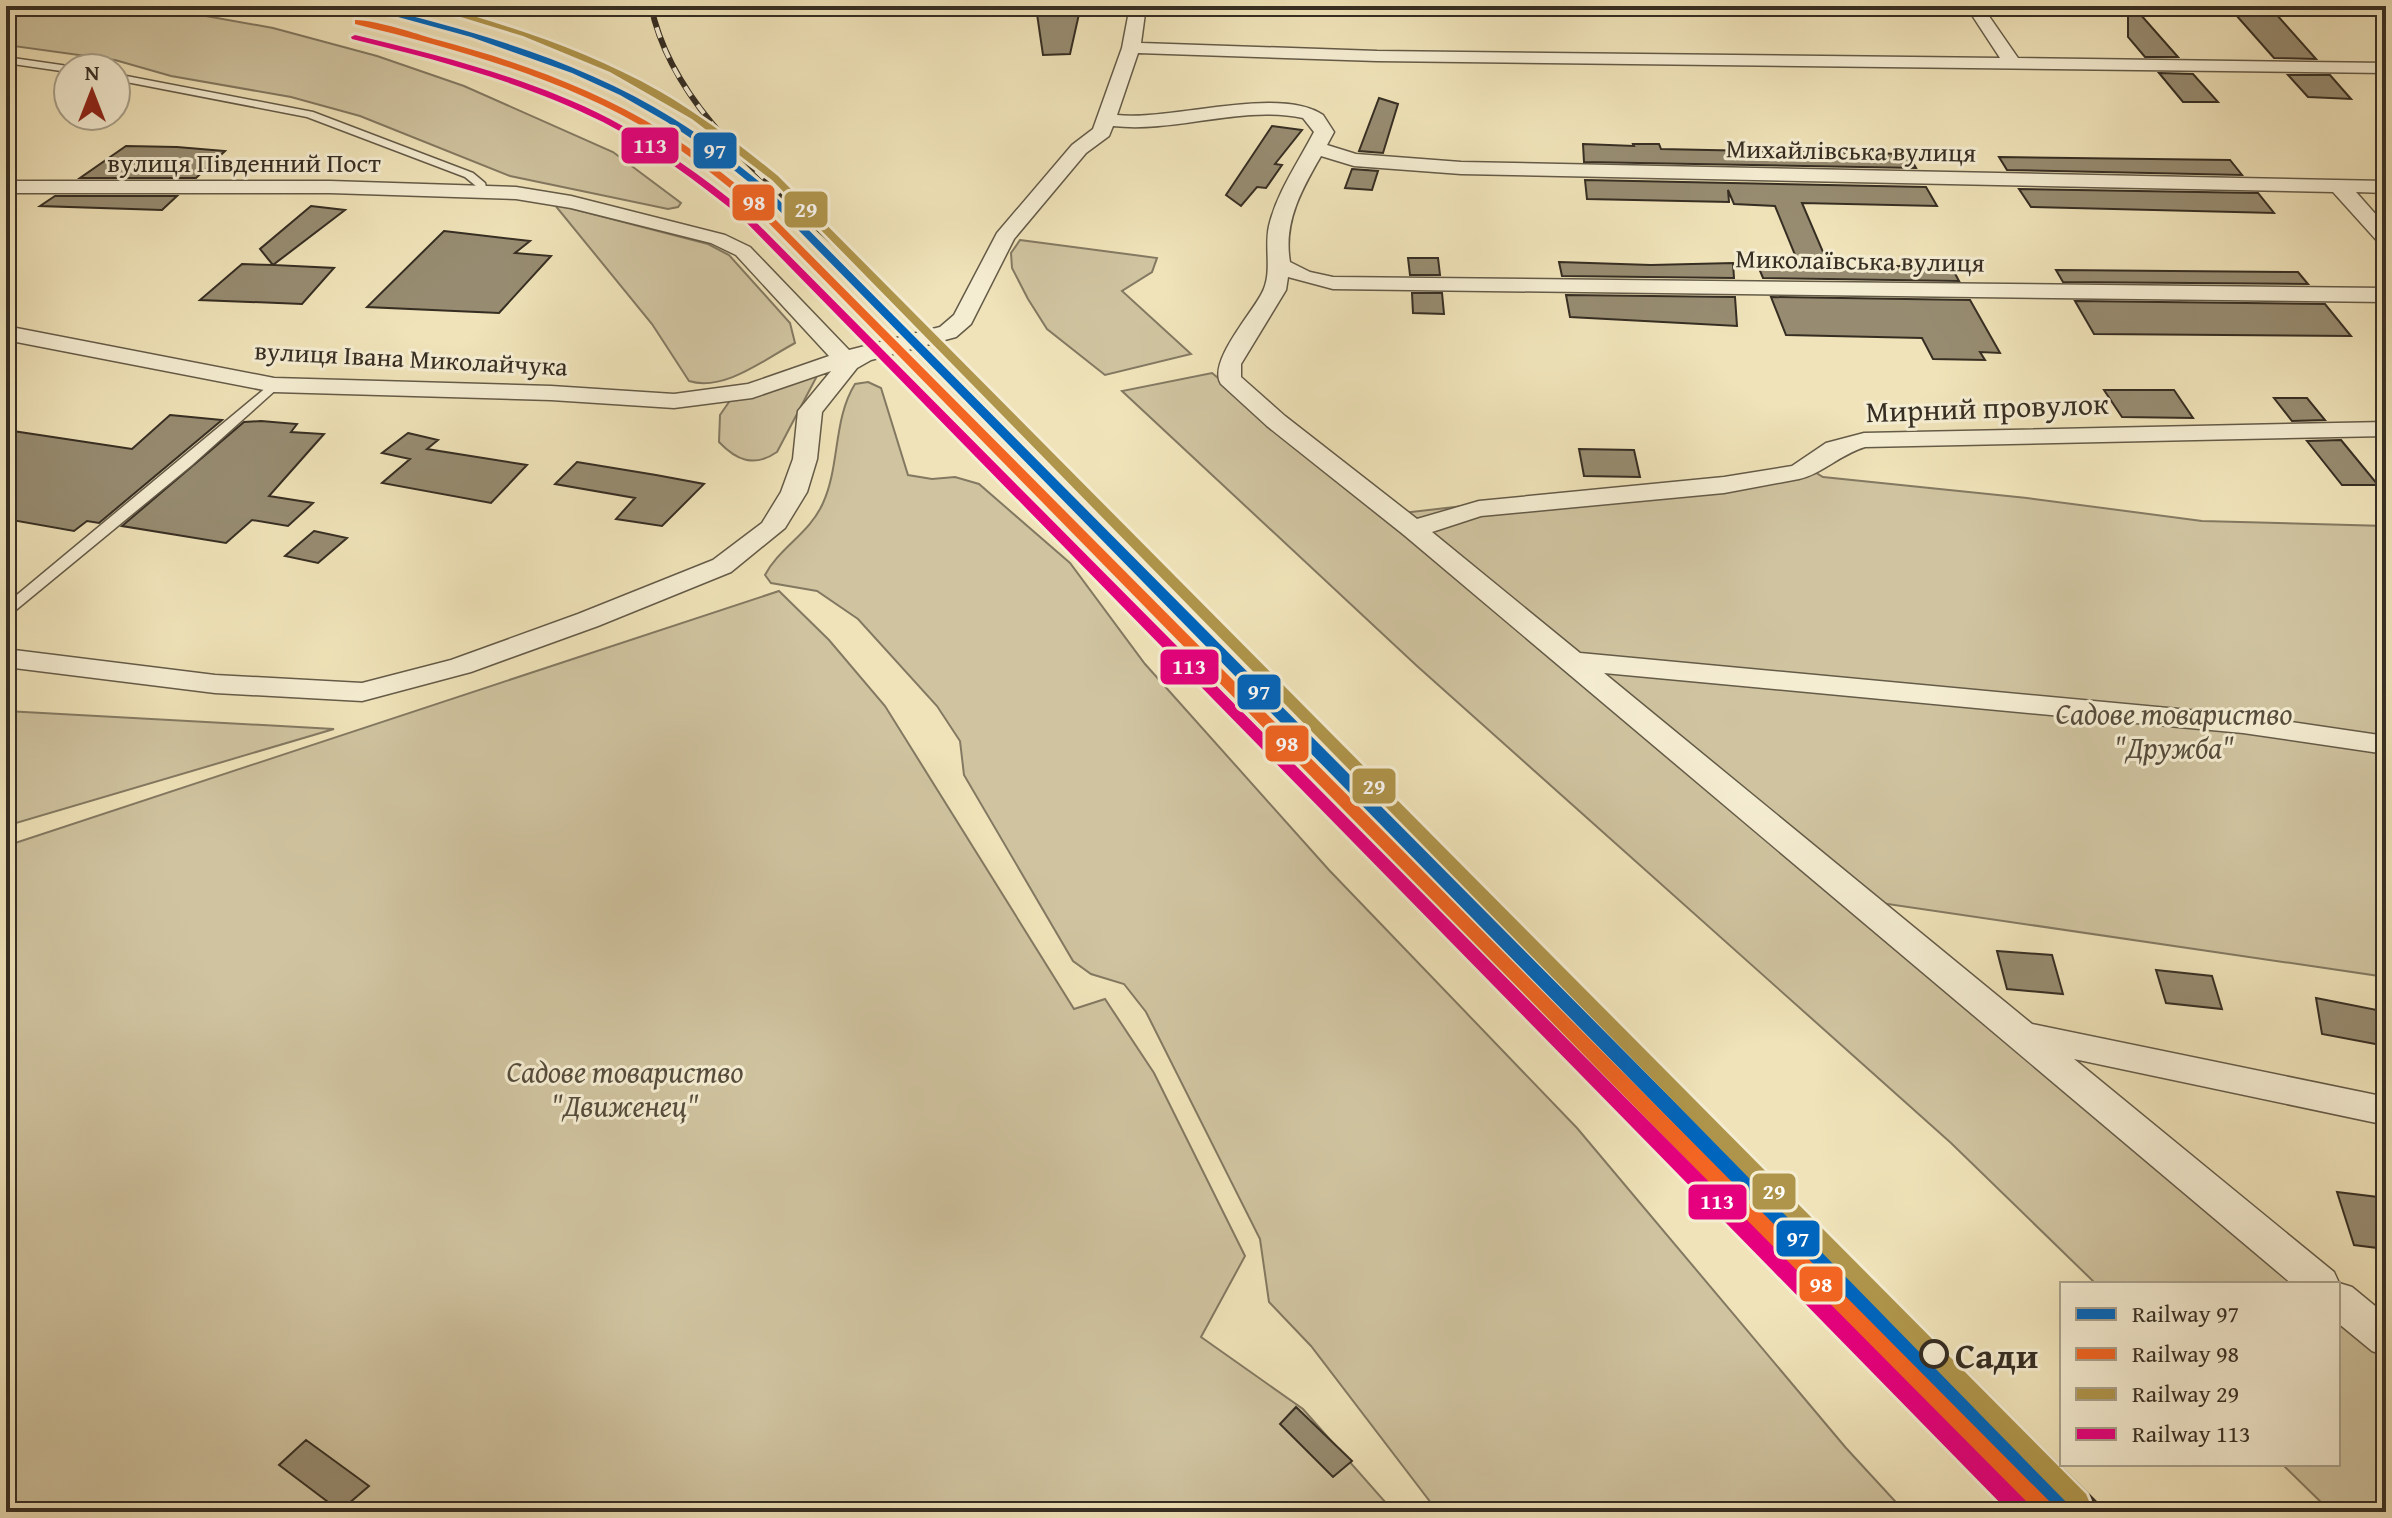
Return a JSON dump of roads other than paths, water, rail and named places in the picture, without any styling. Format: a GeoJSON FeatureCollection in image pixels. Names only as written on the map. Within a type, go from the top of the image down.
{"type":"FeatureCollection","features":[{"type":"Feature","properties":{"kind":"street"},"geometry":{"type":"LineString","coordinates":[[1138,6],[1131,48],[1106,120],[1139,124],[1253,111],[1309,114],[1320,122],[1324,132],[1288,197],[1275,249],[1280,265],[1275,290],[1229,364],[1229,379],[2318,1282]]}},
{"type":"Feature","properties":{"kind":"street"},"geometry":{"type":"LineString","coordinates":[[1974,6],[2012,62]]}},
{"type":"Feature","properties":{"kind":"street"},"geometry":{"type":"LineString","coordinates":[[1131,48],[1377,56],[2386,68]]}},
{"type":"Feature","properties":{"kind":"street","name":"вулиця Івана Миколайчука"},"geometry":{"type":"LineString","coordinates":[[6,333],[274,385],[551,393],[674,401],[752,391],[948,332],[963,319],[1004,237],[1079,149],[1102,132],[1106,120]]}},
{"type":"Feature","properties":{"kind":"street","name":"Михайлівська вулиця"},"geometry":{"type":"LineString","coordinates":[[1316,148],[1354,160],[1461,168],[2386,187]]}},
{"type":"Feature","properties":{"kind":"street","name":"вулиця Південний Пост"},"geometry":{"type":"LineString","coordinates":[[6,187],[213,185],[538,195],[718,239],[743,251],[804,319],[847,360]]}},
{"type":"Feature","properties":{"kind":"street"},"geometry":{"type":"LineString","coordinates":[[2339,186],[2386,239]]}},
{"type":"Feature","properties":{"kind":"street","name":"Миколаївська вулиця"},"geometry":{"type":"LineString","coordinates":[[1280,265],[1304,277],[1333,283],[2386,295]]}},
{"type":"Feature","properties":{"kind":"street"},"geometry":{"type":"LineString","coordinates":[[6,658],[215,684],[362,692],[461,666],[588,620],[722,566],[772,528],[794,492],[805,459],[810,411],[847,360]]}},
{"type":"Feature","properties":{"kind":"street","name":"Мирний провулок"},"geometry":{"type":"LineString","coordinates":[[1413,529],[1479,509],[1724,485],[1799,472],[1835,448],[1864,440],[2386,429]]}},
{"type":"Feature","properties":{"kind":"street"},"geometry":{"type":"LineString","coordinates":[[1571,661],[2243,724],[2386,745]]}},
{"type":"Feature","properties":{"kind":"street"},"geometry":{"type":"LineString","coordinates":[[2021,1035],[2386,1111]]}},
{"type":"Feature","properties":{"kind":"street"},"geometry":{"type":"LineString","coordinates":[[2340,1301],[2386,1339]]}},
{"type":"Feature","properties":{"kind":"lane"},"geometry":{"type":"LineString","coordinates":[[6,60],[52,67]]}},
{"type":"Feature","properties":{"kind":"lane"},"geometry":{"type":"LineString","coordinates":[[132,80],[326,119],[469,175],[481,185],[482,191]]}},
{"type":"Feature","properties":{"kind":"lane"},"geometry":{"type":"LineString","coordinates":[[6,611],[187,462],[274,385]]}},
{"type":"Feature","properties":{"kind":"railway"},"geometry":{"type":"LineString","coordinates":[[651,6],[663,44],[681,80],[704,113],[730,145],[849,257]]}},
{"type":"Feature","properties":{"kind":"railway"},"geometry":{"type":"LineString","coordinates":[[847,255],[1175,581]]}},
{"type":"Feature","properties":{"kind":"railway"},"geometry":{"type":"LineString","coordinates":[[1175,581],[1586,995]]}},
{"type":"Feature","properties":{"kind":"railway"},"geometry":{"type":"LineString","coordinates":[[1584,993],[2100,1512]]}},
{"type":"Feature","properties":{"kind":"rail line","name":"97"},"geometry":{"type":"LineString","coordinates":[[362,6],[474,35],[575,71],[623,93],[670,120],[717,152],[764,190],[2068,1512]]}},
{"type":"Feature","properties":{"kind":"rail line","name":"29"},"geometry":{"type":"LineString","coordinates":[[429,6],[526,35],[613,71],[695,117],[775,178],[2079,1501]]}},
{"type":"Feature","properties":{"kind":"rail line","name":"98"},"geometry":{"type":"LineString","coordinates":[[358,22],[469,51],[568,85],[615,107],[661,134],[707,165],[753,202],[2046,1512]]}},
{"type":"Feature","properties":{"kind":"rail line","name":"113"},"geometry":{"type":"LineString","coordinates":[[355,37],[463,65],[561,100],[607,121],[652,147],[698,177],[743,214],[2023,1512]]}},
{"type":"Feature","properties":{"kind":"place","name":"Сади"},"geometry":{"type":"Point","coordinates":[1934,1354]}},
{"type":"Feature","properties":{"kind":"park label","name":"Садове товариство \"Дружба\""},"geometry":{"type":"Point","coordinates":[2174,730]}},
{"type":"Feature","properties":{"kind":"park label","name":"Садове товариство \"Движенец\""},"geometry":{"type":"Point","coordinates":[625,1088]}}]}
